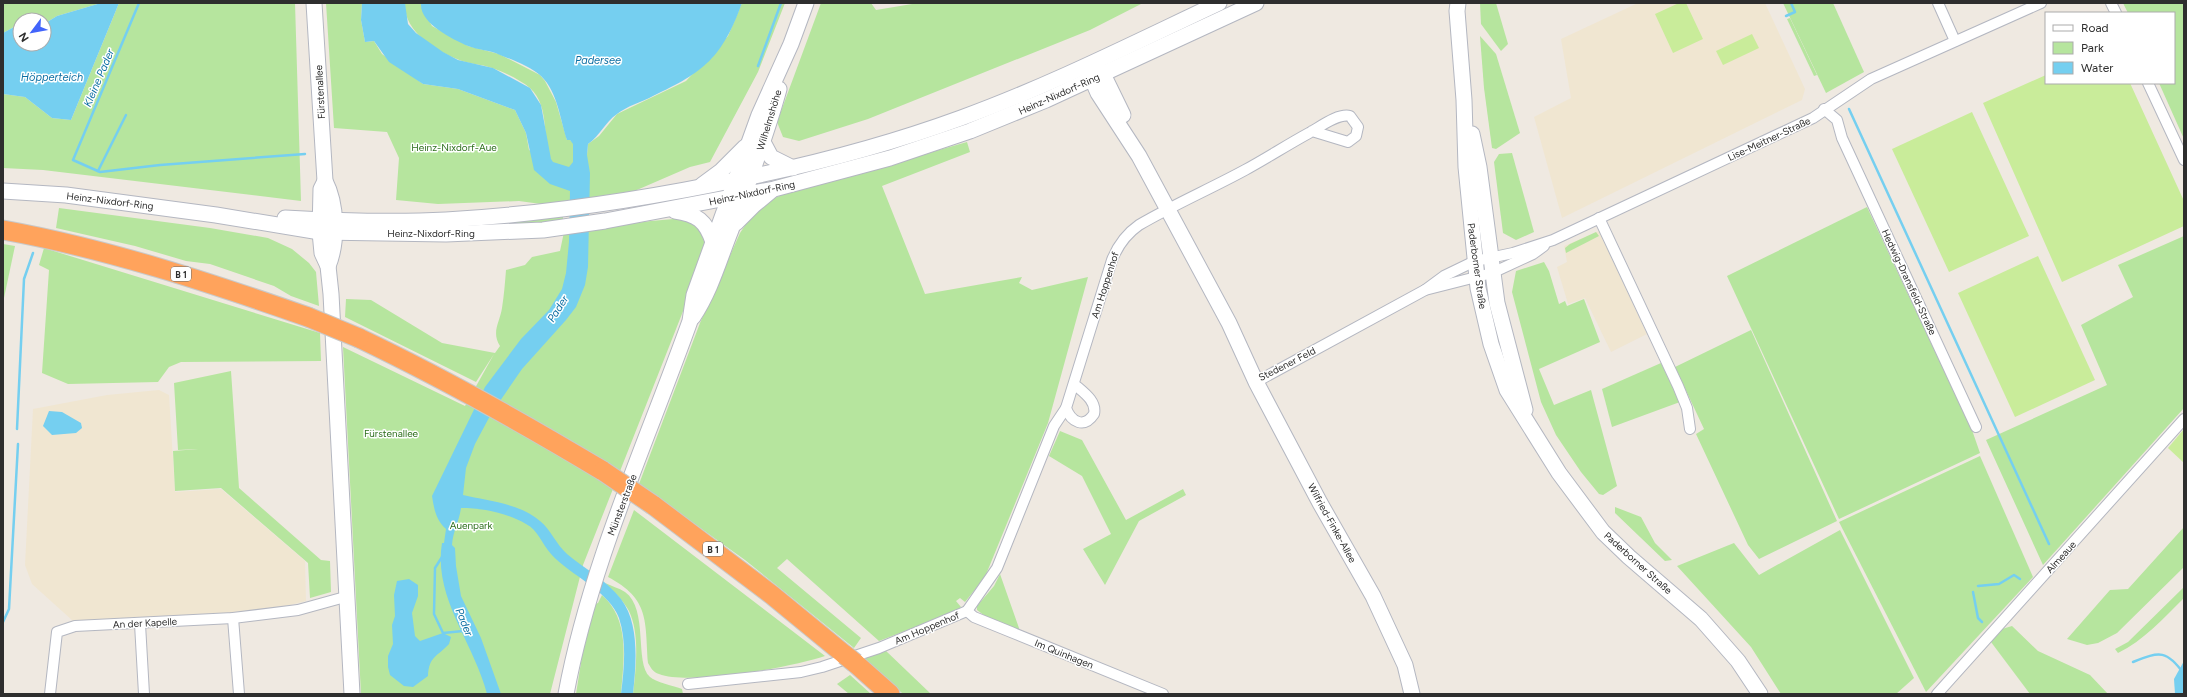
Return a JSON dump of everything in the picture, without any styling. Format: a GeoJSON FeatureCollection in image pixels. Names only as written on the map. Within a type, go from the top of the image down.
{"type":"FeatureCollection","features":[{"type":"Feature","properties":{"kind":"highway","name":"B 1"},"geometry":{"type":"LineString","coordinates":[[5,230],[52,239],[173,271],[308,316],[359,338],[460,388],[515,418],[603,471],[653,505],[760,585],[890,694]]}},
{"type":"Feature","properties":{"kind":"main road","name":"Fürstenallee"},"geometry":{"type":"LineString","coordinates":[[314,3],[325,181],[321,190],[327,226],[322,252],[328,266],[345,597],[352,694]]}},
{"type":"Feature","properties":{"kind":"main road","name":"Wilhelmshöhe"},"geometry":{"type":"LineString","coordinates":[[736,180],[756,142],[806,3]]}},
{"type":"Feature","properties":{"kind":"main road","name":"Heinz-Nixdorf-Ring"},"geometry":{"type":"LineString","coordinates":[[327,226],[445,220],[604,204],[698,188],[793,168],[858,151],[961,118],[1090,63],[1219,3]]}},
{"type":"Feature","properties":{"kind":"main road","name":"Heinz-Nixdorf-Ring"},"geometry":{"type":"LineString","coordinates":[[3,191],[66,195],[216,215],[327,226],[446,234],[543,230],[605,221],[774,189],[856,168],[970,131],[1098,77],[1256,3]]}},
{"type":"Feature","properties":{"kind":"main road","name":"Paderborner Straße"},"geometry":{"type":"LineString","coordinates":[[1456,6],[1464,100],[1466,167],[1477,277],[1482,306],[1496,360],[1507,390],[1559,473],[1603,532],[1629,557],[1701,619],[1738,661],[1760,694]]}},
{"type":"Feature","properties":{"kind":"main road","name":"Stedener Feld"},"geometry":{"type":"LineString","coordinates":[[1090,63],[1096,66],[1098,77],[1131,132],[1139,156],[1229,323],[1256,382]]}},
{"type":"Feature","properties":{"kind":"main road","name":"Paderborner Straße"},"geometry":{"type":"LineString","coordinates":[[1464,100],[1479,167],[1492,273],[1500,320],[1528,423]]}},
{"type":"Feature","properties":{"kind":"main road","name":"Wilhelmshöhe"},"geometry":{"type":"LineString","coordinates":[[736,197],[750,177],[756,142]]}},
{"type":"Feature","properties":{"kind":"main road"},"geometry":{"type":"LineString","coordinates":[[698,188],[756,142],[771,157],[793,168]]}},
{"type":"Feature","properties":{"kind":"main road","name":"Münsterstraße"},"geometry":{"type":"LineString","coordinates":[[690,321],[704,300],[731,228],[736,197],[736,180]]}},
{"type":"Feature","properties":{"kind":"main road"},"geometry":{"type":"LineString","coordinates":[[731,228],[754,204],[774,189]]}},
{"type":"Feature","properties":{"kind":"main road","name":"Münsterstraße"},"geometry":{"type":"LineString","coordinates":[[566,694],[573,658],[598,570],[690,321],[694,295],[713,242],[736,197]]}},
{"type":"Feature","properties":{"kind":"main road"},"geometry":{"type":"LineString","coordinates":[[668,210],[687,212],[700,218],[709,230],[713,242]]}},
{"type":"Feature","properties":{"kind":"main road","name":"Wilfried-Finke-Allee"},"geometry":{"type":"LineString","coordinates":[[1256,382],[1320,503],[1372,596],[1405,665],[1412,694]]}},
{"type":"Feature","properties":{"kind":"main road","name":"Wilfried-Finke-Allee"},"geometry":{"type":"LineString","coordinates":[[1405,665],[1416,679],[1421,694]]}},
{"type":"Feature","properties":{"kind":"street"},"geometry":{"type":"LineString","coordinates":[[1938,3],[1955,41]]}},
{"type":"Feature","properties":{"kind":"street","name":"Lise-Meitner-Straße"},"geometry":{"type":"LineString","coordinates":[[1490,258],[1520,251],[1553,240],[1827,112],[1871,79],[2041,3]]}},
{"type":"Feature","properties":{"kind":"street"},"geometry":{"type":"LineString","coordinates":[[2111,3],[2116,12]]}},
{"type":"Feature","properties":{"kind":"street"},"geometry":{"type":"LineString","coordinates":[[2148,84],[2184,160]]}},
{"type":"Feature","properties":{"kind":"street","name":"Hedwig-Dransfeld-Straße"},"geometry":{"type":"LineString","coordinates":[[1827,112],[1830,123],[1836,134],[1842,138],[1976,427]]}},
{"type":"Feature","properties":{"kind":"street"},"geometry":{"type":"LineString","coordinates":[[1167,210],[1246,170],[1312,131]]}},
{"type":"Feature","properties":{"kind":"street","name":"Am Hoppenhof"},"geometry":{"type":"LineString","coordinates":[[688,684],[801,672],[822,667],[879,648],[967,611],[997,568],[1054,426],[1066,408],[1108,270],[1119,245],[1138,225],[1167,210]]}},
{"type":"Feature","properties":{"kind":"street"},"geometry":{"type":"LineString","coordinates":[[1599,218],[1678,386],[1687,408],[1690,429]]}},
{"type":"Feature","properties":{"kind":"street","name":"Lise-Meitner-Straße"},"geometry":{"type":"LineString","coordinates":[[1477,277],[1492,273],[1533,254],[1553,240]]}},
{"type":"Feature","properties":{"kind":"street","name":"Stedener Feld"},"geometry":{"type":"LineString","coordinates":[[1256,382],[1425,290],[1444,276],[1475,261],[1490,258]]}},
{"type":"Feature","properties":{"kind":"street","name":"Stedener Feld"},"geometry":{"type":"LineString","coordinates":[[1425,290],[1477,277]]}},
{"type":"Feature","properties":{"kind":"street"},"geometry":{"type":"LineString","coordinates":[[1066,408],[1070,416],[1079,423],[1085,422],[1094,414],[1094,408],[1091,401],[1074,384]]}},
{"type":"Feature","properties":{"kind":"street","name":"Almeaue"},"geometry":{"type":"LineString","coordinates":[[1937,694],[2184,419]]}},
{"type":"Feature","properties":{"kind":"street","name":"An der Kapelle"},"geometry":{"type":"LineString","coordinates":[[50,694],[57,632],[75,626],[140,624],[233,618],[298,610],[345,597]]}},
{"type":"Feature","properties":{"kind":"street","name":"Im Quinhagen"},"geometry":{"type":"LineString","coordinates":[[967,611],[980,619],[1163,694]]}},
{"type":"Feature","properties":{"kind":"street"},"geometry":{"type":"LineString","coordinates":[[233,618],[238,694]]}},
{"type":"Feature","properties":{"kind":"street"},"geometry":{"type":"LineString","coordinates":[[140,624],[144,694]]}},
{"type":"Feature","properties":{"kind":"shaded area"},"geometry":{"type":"Polygon","coordinates":[[[1638,3],[1765,3],[1805,89],[1802,100],[1562,218],[1534,117],[1571,98],[1561,39],[1638,3]]]}},
{"type":"Feature","properties":{"kind":"shaded area"},"geometry":{"type":"Polygon","coordinates":[[[1599,231],[1647,334],[1611,352],[1585,298],[1568,304],[1557,267],[1567,262],[1564,246],[1599,231]]]}},
{"type":"Feature","properties":{"kind":"shaded area"},"geometry":{"type":"Polygon","coordinates":[[[159,390],[169,395],[175,492],[221,489],[305,561],[306,601],[282,607],[245,612],[141,620],[73,621],[32,584],[25,565],[33,409],[107,395],[159,390]]]}},
{"type":"Feature","properties":{"kind":"green space"},"geometry":{"type":"Polygon","coordinates":[[[3,3],[101,3],[57,16],[52,19],[52,12],[12,12],[12,28],[3,33],[3,3]]]}},
{"type":"Feature","properties":{"kind":"green space"},"geometry":{"type":"Polygon","coordinates":[[[119,3],[295,3],[301,201],[43,170],[3,168],[3,94],[25,97],[52,118],[71,120],[119,3]]]}},
{"type":"Feature","properties":{"kind":"green space","name":"Heinz-Nixdorf-Aue"},"geometry":{"type":"Polygon","coordinates":[[[326,3],[362,3],[361,20],[365,42],[374,41],[382,54],[423,84],[458,89],[515,110],[526,133],[529,150],[552,162],[547,144],[541,105],[537,96],[530,88],[517,79],[502,72],[488,67],[461,61],[430,44],[422,38],[409,22],[405,3],[421,3],[421,6],[432,26],[468,46],[499,54],[540,75],[545,81],[556,102],[567,140],[570,140],[587,155],[588,144],[599,136],[617,114],[686,81],[728,36],[742,3],[785,3],[758,72],[710,162],[690,167],[623,196],[541,204],[519,201],[438,204],[396,200],[399,158],[387,132],[334,128],[326,3]]]}},
{"type":"Feature","properties":{"kind":"green space"},"geometry":{"type":"Polygon","coordinates":[[[821,3],[871,3],[876,10],[918,3],[1141,4],[1090,30],[868,119],[799,141],[783,137],[777,122],[821,3]]]}},
{"type":"Feature","properties":{"kind":"green space"},"geometry":{"type":"Polygon","coordinates":[[[1480,3],[1496,3],[1508,44],[1501,51],[1481,24],[1480,3]]]}},
{"type":"Feature","properties":{"kind":"green space"},"geometry":{"type":"Polygon","coordinates":[[[1679,3],[1686,3],[1703,39],[1673,53],[1655,14],[1679,3]]]}},
{"type":"Feature","properties":{"kind":"green space"},"geometry":{"type":"Polygon","coordinates":[[[1783,3],[1833,3],[1864,72],[1826,93],[1783,3]]]}},
{"type":"Feature","properties":{"kind":"green space"},"geometry":{"type":"Polygon","coordinates":[[[2123,3],[2184,3],[2184,139],[2159,84],[2175,84],[2175,12],[2128,12],[2123,3]]]}},
{"type":"Feature","properties":{"kind":"green space"},"geometry":{"type":"Polygon","coordinates":[[[1790,18],[1817,75],[1814,76],[1787,19],[1790,18]]]}},
{"type":"Feature","properties":{"kind":"green space"},"geometry":{"type":"Polygon","coordinates":[[[1752,34],[1759,48],[1723,65],[1716,51],[1752,34]]]}},
{"type":"Feature","properties":{"kind":"green space"},"geometry":{"type":"Polygon","coordinates":[[[1480,36],[1496,54],[1520,133],[1496,149],[1492,148],[1484,88],[1480,36]]]}},
{"type":"Feature","properties":{"kind":"green space"},"geometry":{"type":"Polygon","coordinates":[[[2045,75],[2045,84],[2130,84],[2184,201],[2184,226],[2062,282],[1983,103],[2045,75]]]}},
{"type":"Feature","properties":{"kind":"green space"},"geometry":{"type":"Polygon","coordinates":[[[1972,112],[2029,236],[1949,272],[1892,149],[1972,112]]]}},
{"type":"Feature","properties":{"kind":"green space"},"geometry":{"type":"Polygon","coordinates":[[[967,142],[970,152],[882,186],[925,294],[1022,277],[1019,283],[1032,290],[1088,277],[1048,423],[985,577],[965,602],[960,598],[956,601],[961,607],[952,613],[879,641],[787,559],[777,568],[861,638],[854,648],[745,560],[639,484],[700,323],[740,233],[750,218],[770,200],[784,194],[967,142]]]}},
{"type":"Feature","properties":{"kind":"green space"},"geometry":{"type":"Polygon","coordinates":[[[1512,153],[1534,232],[1516,240],[1503,233],[1494,162],[1499,154],[1512,153]]]}},
{"type":"Feature","properties":{"kind":"green space"},"geometry":{"type":"Polygon","coordinates":[[[1867,207],[1972,430],[1980,453],[1839,519],[1727,276],[1867,207]]]}},
{"type":"Feature","properties":{"kind":"green space"},"geometry":{"type":"Polygon","coordinates":[[[59,208],[210,228],[268,238],[292,249],[309,263],[316,272],[319,306],[291,296],[274,286],[210,264],[186,261],[135,246],[56,228],[59,208]]]}},
{"type":"Feature","properties":{"kind":"green space"},"geometry":{"type":"Polygon","coordinates":[[[563,215],[563,222],[520,227],[476,226],[563,215]]]}},
{"type":"Feature","properties":{"kind":"green space","name":"Auenpark"},"geometry":{"type":"Polygon","coordinates":[[[685,218],[696,221],[707,243],[691,291],[583,565],[550,694],[361,694],[343,347],[465,406],[494,354],[476,382],[345,317],[346,299],[371,300],[442,343],[495,353],[500,346],[497,341],[496,332],[502,308],[506,270],[525,265],[532,257],[560,251],[564,232],[685,218]]]}},
{"type":"Feature","properties":{"kind":"green space"},"geometry":{"type":"Polygon","coordinates":[[[1596,232],[1599,236],[1566,253],[1565,248],[1570,244],[1596,232]]]}},
{"type":"Feature","properties":{"kind":"green space"},"geometry":{"type":"Polygon","coordinates":[[[2184,236],[2184,408],[2043,565],[1986,440],[2107,385],[2081,325],[2133,297],[2118,265],[2184,236]]]}},
{"type":"Feature","properties":{"kind":"green space"},"geometry":{"type":"Polygon","coordinates":[[[3,244],[15,246],[4,298],[3,298],[3,244]]]}},
{"type":"Feature","properties":{"kind":"green space"},"geometry":{"type":"Polygon","coordinates":[[[44,248],[320,333],[321,361],[181,362],[169,367],[158,382],[68,384],[42,373],[49,270],[39,265],[44,248]]]}},
{"type":"Feature","properties":{"kind":"green space"},"geometry":{"type":"Polygon","coordinates":[[[2038,256],[2095,380],[2015,417],[1958,293],[2038,256]]]}},
{"type":"Feature","properties":{"kind":"green space"},"geometry":{"type":"Polygon","coordinates":[[[1544,262],[1549,271],[1559,304],[1565,301],[1567,306],[1584,299],[1600,342],[1539,369],[1554,405],[1591,390],[1617,486],[1603,495],[1599,494],[1581,472],[1556,435],[1541,402],[1512,292],[1516,271],[1544,262]]]}},
{"type":"Feature","properties":{"kind":"green space"},"geometry":{"type":"Polygon","coordinates":[[[1751,330],[1837,521],[1759,559],[1748,545],[1696,434],[1704,429],[1675,367],[1751,330]]]}},
{"type":"Feature","properties":{"kind":"green space"},"geometry":{"type":"Polygon","coordinates":[[[1661,363],[1680,402],[1612,427],[1602,389],[1661,363]]]}},
{"type":"Feature","properties":{"kind":"green space"},"geometry":{"type":"Polygon","coordinates":[[[231,371],[239,488],[321,560],[330,561],[331,592],[310,598],[308,563],[221,488],[175,491],[173,451],[198,449],[178,450],[174,383],[231,371]]]}},
{"type":"Feature","properties":{"kind":"green space"},"geometry":{"type":"Polygon","coordinates":[[[2184,429],[2184,463],[2168,448],[2184,429]]]}},
{"type":"Feature","properties":{"kind":"green space"},"geometry":{"type":"Polygon","coordinates":[[[1060,431],[1082,440],[1126,520],[1183,489],[1186,495],[1139,521],[1105,585],[1083,549],[1111,534],[1082,476],[1049,456],[1060,431]]]}},
{"type":"Feature","properties":{"kind":"green space"},"geometry":{"type":"Polygon","coordinates":[[[1980,456],[2033,577],[1926,692],[1839,522],[1980,456]]]}},
{"type":"Feature","properties":{"kind":"green space"},"geometry":{"type":"Polygon","coordinates":[[[1615,507],[1641,517],[1655,543],[1672,560],[1665,561],[1615,513],[1615,507]]]}},
{"type":"Feature","properties":{"kind":"green space"},"geometry":{"type":"Polygon","coordinates":[[[634,510],[825,656],[790,665],[741,674],[693,678],[674,677],[655,672],[648,663],[643,612],[632,594],[622,585],[608,577],[634,510]]]}},
{"type":"Feature","properties":{"kind":"green space"},"geometry":{"type":"Polygon","coordinates":[[[2184,527],[2184,567],[2117,633],[2098,643],[2087,645],[2067,639],[2110,590],[2128,589],[2184,527]]]}},
{"type":"Feature","properties":{"kind":"green space"},"geometry":{"type":"Polygon","coordinates":[[[1840,530],[1914,678],[1896,694],[1781,694],[1751,647],[1677,566],[1734,543],[1759,575],[1840,530]]]}},
{"type":"Feature","properties":{"kind":"green space"},"geometry":{"type":"Polygon","coordinates":[[[1000,574],[1020,631],[985,616],[977,610],[977,606],[994,586],[1000,574]]]}},
{"type":"Feature","properties":{"kind":"green space"},"geometry":{"type":"Polygon","coordinates":[[[605,583],[625,592],[632,600],[637,610],[645,670],[652,679],[682,689],[683,694],[633,694],[636,652],[635,630],[629,611],[624,603],[605,583]]]}},
{"type":"Feature","properties":{"kind":"green space"},"geometry":{"type":"Polygon","coordinates":[[[2184,587],[2184,598],[2169,613],[2145,636],[2118,653],[2115,649],[2128,642],[2184,587]]]}},
{"type":"Feature","properties":{"kind":"green space"},"geometry":{"type":"Polygon","coordinates":[[[602,595],[611,605],[621,628],[624,654],[621,694],[576,694],[582,656],[595,604],[598,603],[602,595]]]}},
{"type":"Feature","properties":{"kind":"green space"},"geometry":{"type":"Polygon","coordinates":[[[2012,626],[2038,651],[2090,675],[2108,694],[2030,694],[1991,642],[2002,629],[2012,626]]]}},
{"type":"Feature","properties":{"kind":"green space"},"geometry":{"type":"Polygon","coordinates":[[[885,650],[931,694],[903,694],[864,658],[885,650]]]}},
{"type":"Feature","properties":{"kind":"green space"},"geometry":{"type":"Polygon","coordinates":[[[850,675],[871,694],[849,694],[837,684],[850,675]]]}},
{"type":"Feature","properties":{"kind":"water","name":"Höpperteich"},"geometry":{"type":"Polygon","coordinates":[[[101,3],[119,3],[71,120],[52,118],[25,97],[3,94],[3,33],[12,28],[12,52],[52,52],[52,19],[57,16],[101,3]]]}},
{"type":"Feature","properties":{"kind":"water"},"geometry":{"type":"Polygon","coordinates":[[[362,3],[405,3],[408,24],[416,33],[443,52],[458,60],[493,68],[530,88],[541,105],[551,159],[553,162],[569,167],[573,162],[573,144],[570,140],[567,140],[555,98],[547,83],[541,76],[516,61],[492,52],[468,46],[446,35],[431,24],[425,17],[421,3],[742,3],[735,22],[727,37],[709,61],[686,79],[621,111],[609,121],[588,144],[587,155],[590,173],[588,267],[585,285],[576,307],[522,369],[491,414],[475,444],[466,468],[463,495],[513,506],[532,515],[544,525],[567,554],[602,580],[621,599],[627,609],[634,632],[636,658],[633,694],[621,694],[624,646],[622,627],[614,609],[599,592],[559,562],[551,554],[537,533],[519,520],[495,512],[461,508],[452,545],[455,548],[456,566],[461,596],[481,638],[501,694],[487,694],[481,675],[456,620],[443,583],[441,563],[442,543],[444,543],[446,529],[438,518],[432,496],[485,387],[521,339],[549,310],[562,289],[566,273],[569,242],[570,191],[550,184],[534,170],[526,133],[515,110],[458,89],[423,84],[389,62],[374,41],[365,42],[361,20],[362,3]]]}},
{"type":"Feature","properties":{"kind":"water"},"geometry":{"type":"Polygon","coordinates":[[[49,411],[62,412],[81,423],[82,428],[76,433],[52,435],[43,426],[49,411]]]}},
{"type":"Feature","properties":{"kind":"water"},"geometry":{"type":"Polygon","coordinates":[[[409,579],[418,585],[418,596],[412,613],[415,636],[420,641],[443,633],[451,637],[449,644],[434,657],[430,664],[428,676],[413,687],[404,686],[390,675],[388,667],[388,656],[393,644],[392,625],[395,616],[394,595],[397,581],[409,579]]]}},
{"type":"Feature","properties":{"kind":"water"},"geometry":{"type":"Polygon","coordinates":[[[2184,661],[2184,694],[2175,694],[2174,679],[2184,661]]]}},
{"type":"Feature","properties":{"kind":"waterway"},"geometry":{"type":"LineString","coordinates":[[139,3],[73,160],[100,172],[160,165],[305,154]]}},
{"type":"Feature","properties":{"kind":"waterway"},"geometry":{"type":"LineString","coordinates":[[758,66],[781,3]]}},
{"type":"Feature","properties":{"kind":"waterway"},"geometry":{"type":"LineString","coordinates":[[1786,16],[1795,12],[1791,3]]}},
{"type":"Feature","properties":{"kind":"waterway"},"geometry":{"type":"LineString","coordinates":[[1849,109],[2049,544]]}},
{"type":"Feature","properties":{"kind":"waterway"},"geometry":{"type":"LineString","coordinates":[[98,171],[126,115]]}},
{"type":"Feature","properties":{"kind":"waterway","name":"Kleine Pader"},"geometry":{"type":"LineString","coordinates":[[17,429],[24,279],[33,253]]}},
{"type":"Feature","properties":{"kind":"waterway","name":"Kleine Pader"},"geometry":{"type":"LineString","coordinates":[[3,622],[9,609],[18,444]]}},
{"type":"Feature","properties":{"kind":"waterway","name":"Pader"},"geometry":{"type":"LineString","coordinates":[[442,557],[435,568],[434,614],[443,633],[463,631]]}},
{"type":"Feature","properties":{"kind":"waterway"},"geometry":{"type":"LineString","coordinates":[[1978,586],[1999,584],[2014,575],[2020,579]]}},
{"type":"Feature","properties":{"kind":"waterway"},"geometry":{"type":"LineString","coordinates":[[1973,592],[1978,618],[1982,622]]}},
{"type":"Feature","properties":{"kind":"waterway"},"geometry":{"type":"LineString","coordinates":[[2133,662],[2150,656],[2162,655],[2173,660],[2184,674]]}},
{"type":"Feature","properties":{"kind":"water label","name":"Padersee"},"geometry":{"type":"Point","coordinates":[598,60]}}]}
